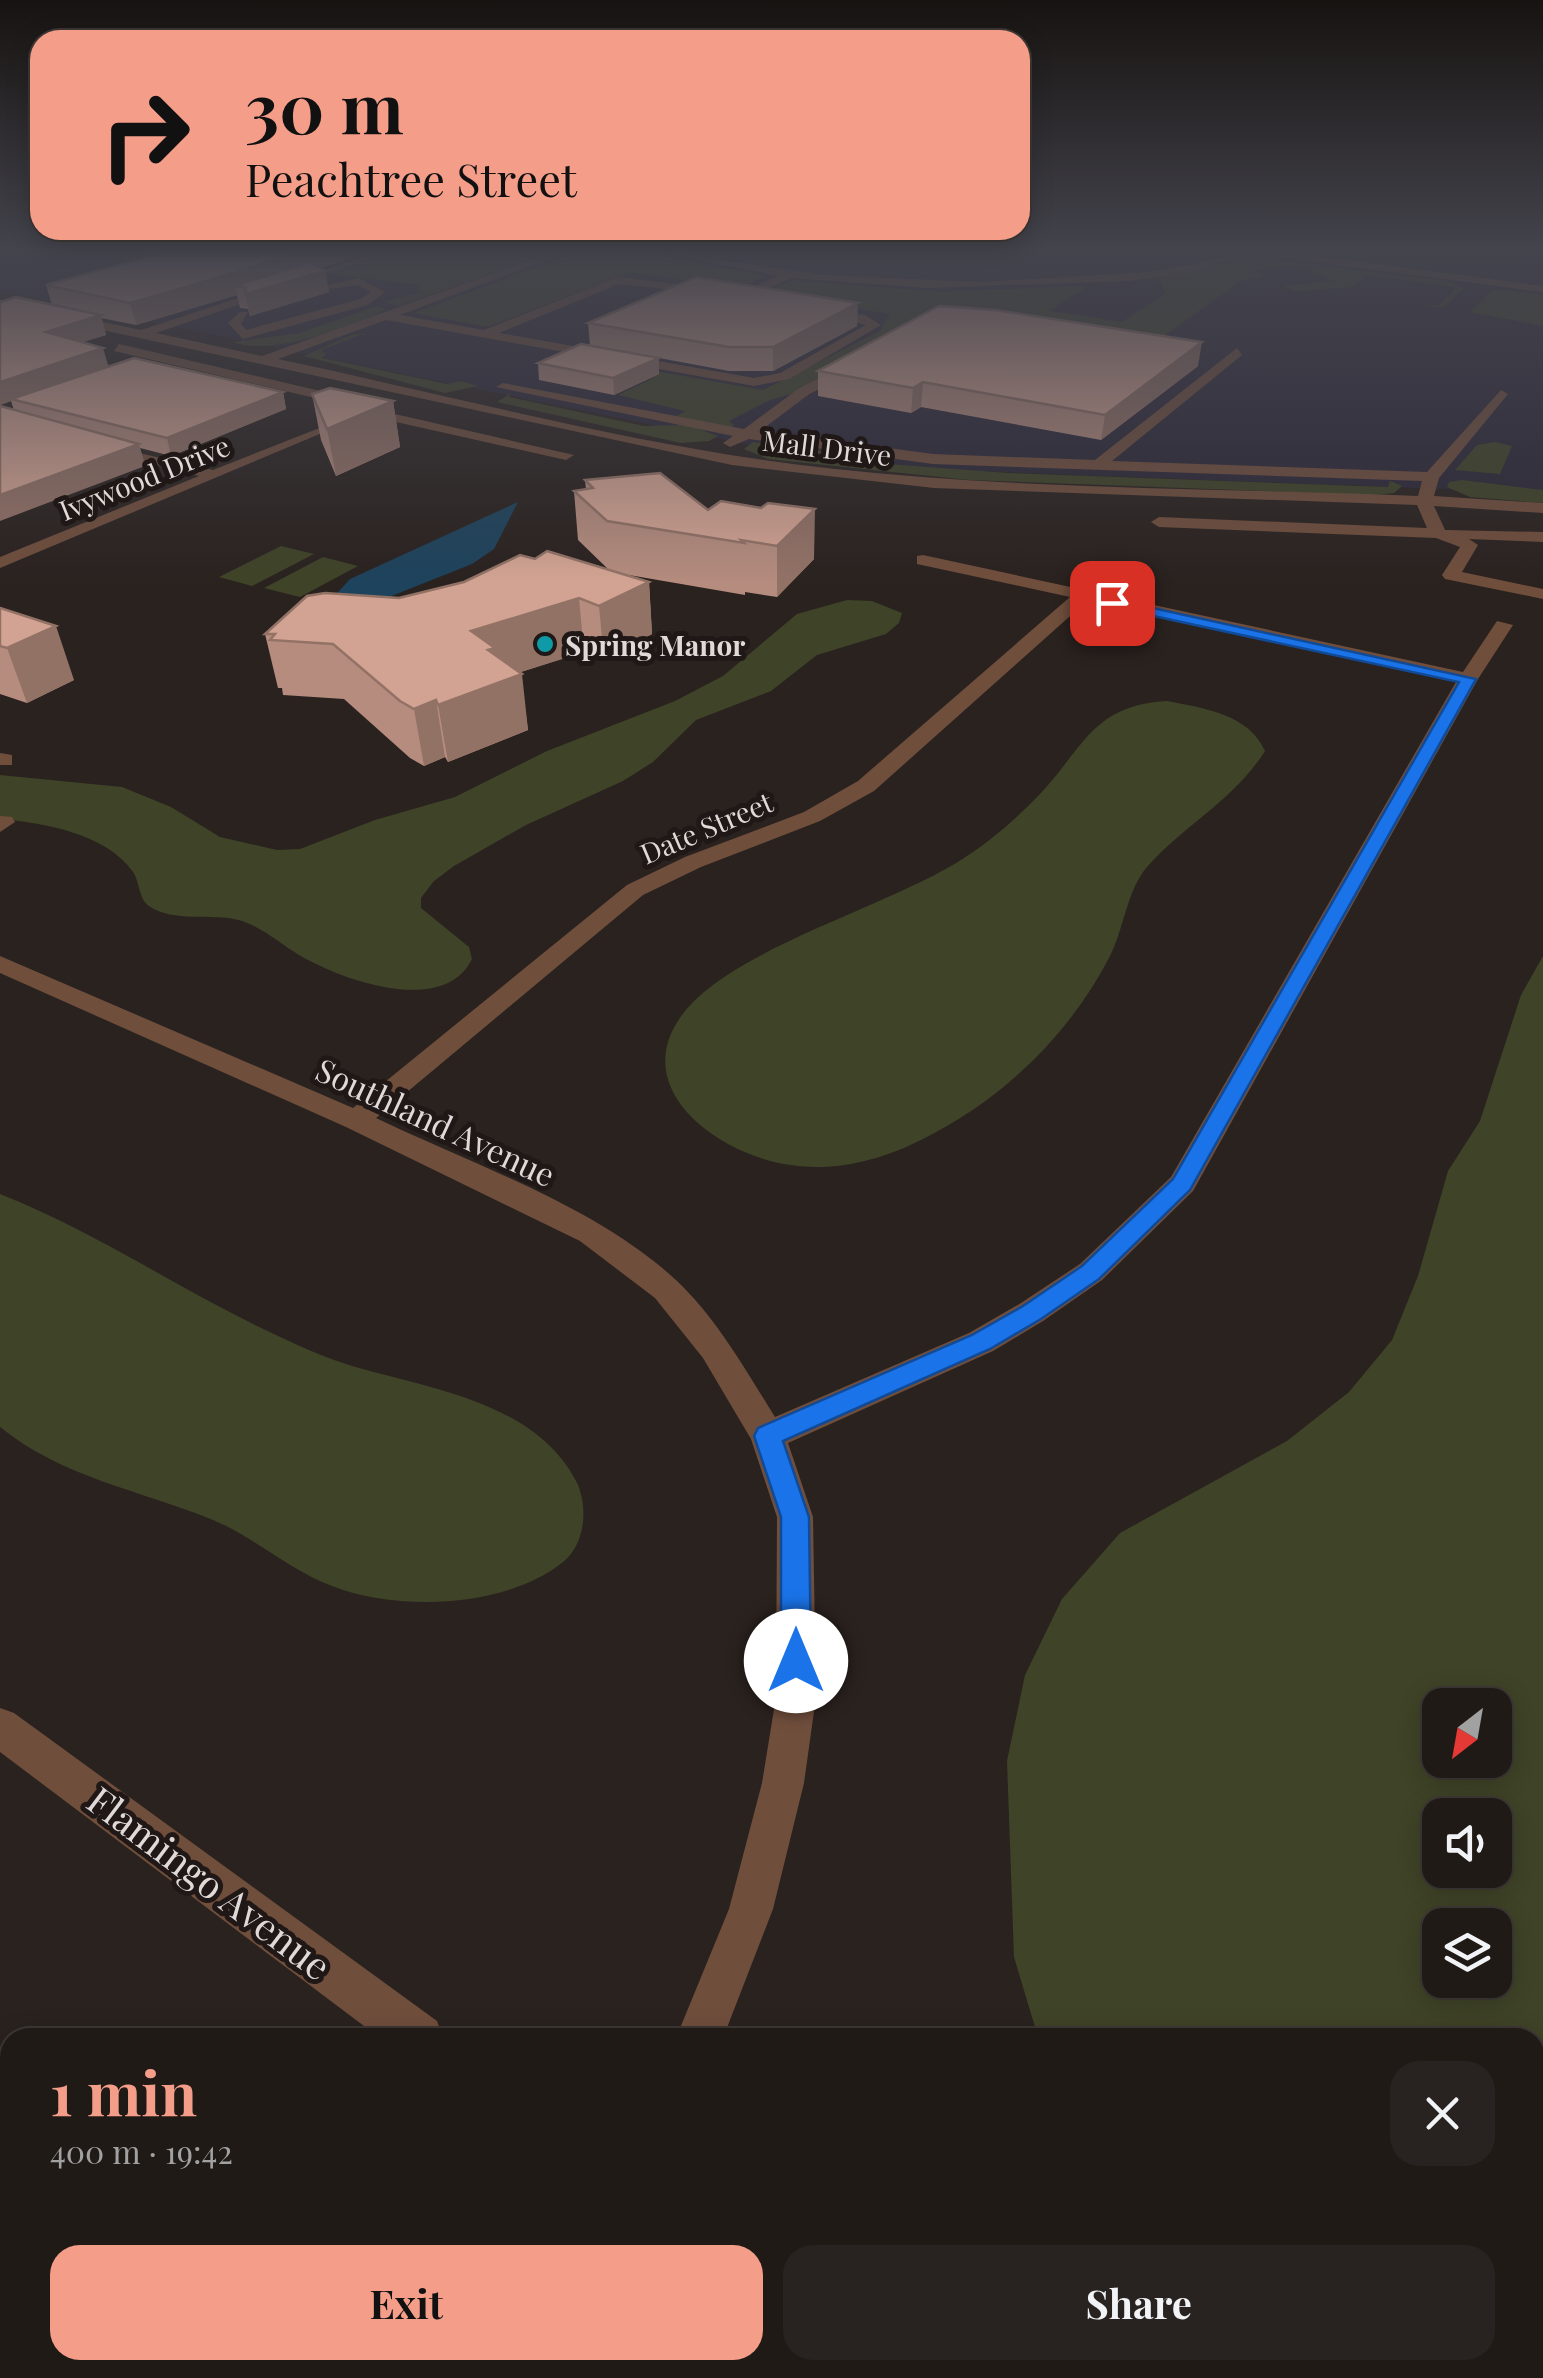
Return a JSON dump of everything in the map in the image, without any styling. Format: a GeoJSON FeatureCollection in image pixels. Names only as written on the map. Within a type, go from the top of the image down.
{"type":"FeatureCollection","features":[{"type":"Feature","properties":{"kind":"street"},"geometry":{"type":"LineString","coordinates":[[161,361],[359,404],[368,412],[566,456]]}},
{"type":"Feature","properties":{"kind":"street","name":"Mall Drive"},"geometry":{"type":"LineString","coordinates":[[275,361],[711,456],[823,474],[963,486],[1543,508]]}},
{"type":"Feature","properties":{"kind":"street"},"geometry":{"type":"LineString","coordinates":[[549,366],[560,361]]}},
{"type":"Feature","properties":{"kind":"street"},"geometry":{"type":"LineString","coordinates":[[630,361],[741,381],[766,381],[805,361]]}},
{"type":"Feature","properties":{"kind":"street"},"geometry":{"type":"LineString","coordinates":[[711,456],[803,392],[859,361]]}},
{"type":"Feature","properties":{"kind":"street"},"geometry":{"type":"LineString","coordinates":[[1097,466],[1226,361]]}},
{"type":"Feature","properties":{"kind":"street"},"geometry":{"type":"LineString","coordinates":[[126,370],[164,362]]}},
{"type":"Feature","properties":{"kind":"street"},"geometry":{"type":"LineString","coordinates":[[468,403],[534,373]]}},
{"type":"Feature","properties":{"kind":"street"},"geometry":{"type":"LineString","coordinates":[[503,387],[747,434],[895,456],[1431,477]]}},
{"type":"Feature","properties":{"kind":"street","name":"Ivywood Drive"},"geometry":{"type":"LineString","coordinates":[[1,562],[417,392]]}},
{"type":"Feature","properties":{"kind":"street"},"geometry":{"type":"LineString","coordinates":[[1501,394],[1431,477],[1424,502],[1438,533],[1470,545],[1451,575],[1543,594]]}},
{"type":"Feature","properties":{"kind":"street"},"geometry":{"type":"LineString","coordinates":[[90,443],[215,475]]}},
{"type":"Feature","properties":{"kind":"street"},"geometry":{"type":"LineString","coordinates":[[1159,522],[1543,537]]}},
{"type":"Feature","properties":{"kind":"street"},"geometry":{"type":"LineString","coordinates":[[924,560],[1468,679]]}},
{"type":"Feature","properties":{"kind":"street","name":"Date Street"},"geometry":{"type":"LineString","coordinates":[[356,1120],[635,890],[673,868],[839,806],[1082,596]]}},
{"type":"Feature","properties":{"kind":"street"},"geometry":{"type":"LineString","coordinates":[[768,1436],[981,1342],[1032,1312],[1090,1272],[1182,1184],[1468,679],[1504,625]]}},
{"type":"Feature","properties":{"kind":"street","name":"Southland Avenue"},"geometry":{"type":"LineString","coordinates":[[0,964],[356,1120],[591,1233],[666,1290],[715,1349],[768,1436],[795,1517],[796,1697],[784,1784],[751,1909],[703,2028]]}},
{"type":"Feature","properties":{"kind":"street","name":"Flamingo Avenue"},"geometry":{"type":"LineString","coordinates":[[0,1727],[406,2028]]}},
{"type":"Feature","properties":{"kind":"shaded area"},"geometry":{"type":"Polygon","coordinates":[[[341,361],[1543,361],[1543,493],[878,467],[779,451],[341,361]]]}},
{"type":"Feature","properties":{"kind":"green space"},"geometry":{"type":"Polygon","coordinates":[[[323,361],[478,386],[445,393],[323,361]]]}},
{"type":"Feature","properties":{"kind":"green space"},"geometry":{"type":"Polygon","coordinates":[[[821,361],[1023,361],[798,392],[770,400],[729,421],[734,425],[731,427],[675,417],[685,411],[618,395],[654,378],[628,372],[661,372],[763,390],[821,361]]]}},
{"type":"Feature","properties":{"kind":"green space"},"geometry":{"type":"Polygon","coordinates":[[[511,393],[509,397],[644,426],[688,425],[718,436],[709,441],[681,443],[497,402],[511,393]]]}},
{"type":"Feature","properties":{"kind":"green space"},"geometry":{"type":"Polygon","coordinates":[[[753,442],[854,455],[860,462],[1008,473],[1388,487],[1390,481],[1402,486],[1394,493],[1373,495],[969,480],[768,459],[744,449],[753,442]]]}},
{"type":"Feature","properties":{"kind":"green space"},"geometry":{"type":"Polygon","coordinates":[[[1495,442],[1512,446],[1500,474],[1455,470],[1477,445],[1495,442]]]}},
{"type":"Feature","properties":{"kind":"green space"},"geometry":{"type":"Polygon","coordinates":[[[1462,480],[1543,490],[1543,503],[1470,497],[1447,487],[1449,482],[1462,480]]]}},
{"type":"Feature","properties":{"kind":"green space"},"geometry":{"type":"Polygon","coordinates":[[[281,546],[314,554],[252,586],[219,577],[281,546]]]}},
{"type":"Feature","properties":{"kind":"green space"},"geometry":{"type":"Polygon","coordinates":[[[323,557],[358,566],[300,597],[264,588],[323,557]]]}},
{"type":"Feature","properties":{"kind":"green space"},"geometry":{"type":"Polygon","coordinates":[[[847,600],[872,601],[902,613],[899,623],[886,634],[817,655],[771,691],[696,720],[653,762],[623,781],[526,825],[434,881],[421,898],[421,908],[469,947],[472,959],[458,977],[439,986],[416,990],[365,983],[317,965],[239,920],[159,911],[145,903],[133,872],[107,848],[54,827],[0,819],[0,775],[122,787],[171,807],[220,837],[277,850],[300,849],[375,820],[455,797],[547,751],[675,701],[723,676],[797,614],[847,600]]]}},
{"type":"Feature","properties":{"kind":"green space"},"geometry":{"type":"Polygon","coordinates":[[[1167,701],[1210,710],[1236,721],[1258,739],[1265,751],[1239,784],[1147,867],[1134,888],[1114,947],[1093,986],[1053,1039],[1006,1085],[923,1139],[873,1159],[838,1166],[784,1164],[758,1157],[708,1131],[687,1112],[673,1091],[666,1067],[668,1042],[682,1015],[705,991],[773,949],[896,894],[964,858],[1022,812],[1106,720],[1142,704],[1167,701]]]}},
{"type":"Feature","properties":{"kind":"green space"},"geometry":{"type":"Polygon","coordinates":[[[1543,956],[1543,2028],[1035,2028],[1014,1957],[1007,1761],[1025,1675],[1062,1599],[1120,1533],[1287,1441],[1349,1392],[1392,1340],[1418,1276],[1448,1171],[1480,1121],[1521,995],[1543,956]]]}},
{"type":"Feature","properties":{"kind":"green space"},"geometry":{"type":"Polygon","coordinates":[[[0,1194],[65,1223],[300,1346],[346,1364],[473,1400],[504,1414],[556,1452],[575,1479],[583,1512],[577,1545],[563,1562],[512,1589],[451,1601],[388,1600],[332,1586],[213,1520],[76,1471],[24,1444],[0,1427],[0,1194]]]}},
{"type":"Feature","properties":{"kind":"water"},"geometry":{"type":"Polygon","coordinates":[[[518,502],[494,549],[472,564],[379,601],[332,599],[350,579],[518,502]]]}},
{"type":"Feature","properties":{"kind":"building"},"geometry":{"type":"Polygon","coordinates":[[[0,361],[64,361],[0,382],[0,361]]]}},
{"type":"Feature","properties":{"kind":"building"},"geometry":{"type":"Polygon","coordinates":[[[125,361],[147,361],[283,392],[167,438],[11,399],[125,361]]]}},
{"type":"Feature","properties":{"kind":"building"},"geometry":{"type":"Polygon","coordinates":[[[543,361],[652,361],[613,378],[538,363],[543,361]]]}},
{"type":"Feature","properties":{"kind":"building"},"geometry":{"type":"Polygon","coordinates":[[[837,361],[1177,361],[1105,415],[923,382],[913,388],[818,371],[837,361]]]}},
{"type":"Feature","properties":{"kind":"building"},"geometry":{"type":"Polygon","coordinates":[[[330,388],[393,401],[327,429],[312,394],[330,388]]]}},
{"type":"Feature","properties":{"kind":"building"},"geometry":{"type":"Polygon","coordinates":[[[0,406],[139,444],[0,495],[0,406]]]}},
{"type":"Feature","properties":{"kind":"building"},"geometry":{"type":"Polygon","coordinates":[[[660,473],[708,510],[721,501],[761,508],[768,503],[815,509],[777,546],[607,521],[574,491],[593,488],[585,480],[660,473]]]}},
{"type":"Feature","properties":{"kind":"building"},"geometry":{"type":"Polygon","coordinates":[[[547,551],[649,582],[599,606],[579,598],[471,631],[495,648],[488,650],[522,674],[438,705],[436,700],[414,709],[400,701],[333,644],[270,640],[275,634],[265,634],[307,596],[325,593],[399,598],[464,582],[520,555],[535,559],[547,551]]]}},
{"type":"Feature","properties":{"kind":"building"},"geometry":{"type":"Polygon","coordinates":[[[0,608],[56,626],[7,648],[0,646],[0,608]]]}},
{"type":"Feature","properties":{"kind":"place","name":"Spring Manor"},"geometry":{"type":"Point","coordinates":[545,644]}},
{"type":"Feature","properties":{"kind":"route"},"geometry":{"type":"LineString","coordinates":[[796,1661],[795,1517],[768,1436],[981,1342],[1032,1312],[1090,1272],[1182,1184],[1468,679],[1112,603]]}}]}
